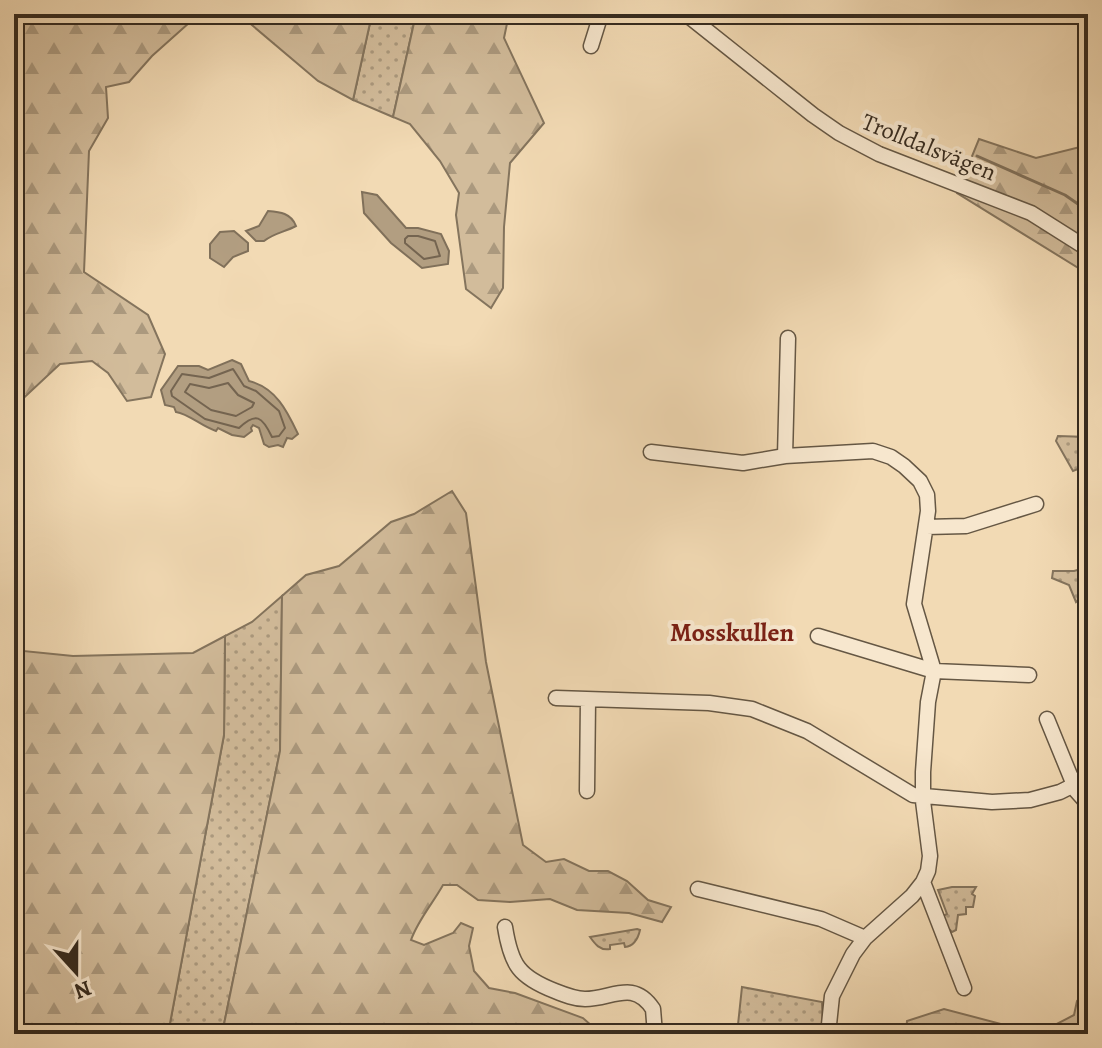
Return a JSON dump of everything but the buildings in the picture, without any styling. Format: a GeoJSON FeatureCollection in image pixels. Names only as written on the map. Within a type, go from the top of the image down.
{"type":"FeatureCollection","features":[{"type":"Feature","properties":{"kind":"street"},"geometry":{"type":"LineString","coordinates":[[591,46],[601,14]]}},
{"type":"Feature","properties":{"kind":"street","name":"Trolldalsvägen"},"geometry":{"type":"LineString","coordinates":[[686,14],[839,133],[879,154],[1020,208],[1088,249]]}},
{"type":"Feature","properties":{"kind":"street"},"geometry":{"type":"LineString","coordinates":[[785,456],[788,338]]}},
{"type":"Feature","properties":{"kind":"street"},"geometry":{"type":"LineString","coordinates":[[651,452],[743,463],[785,456],[873,451],[891,457],[916,476],[925,488],[928,511],[914,604],[934,671],[925,737],[922,795],[930,856],[923,882],[912,896],[865,938],[853,954],[832,996],[828,1034]]}},
{"type":"Feature","properties":{"kind":"street"},"geometry":{"type":"LineString","coordinates":[[926,527],[966,526],[1036,504]]}},
{"type":"Feature","properties":{"kind":"street"},"geometry":{"type":"LineString","coordinates":[[818,636],[934,671],[1029,675]]}},
{"type":"Feature","properties":{"kind":"street"},"geometry":{"type":"LineString","coordinates":[[556,698],[709,703],[752,709],[807,731],[913,795],[1013,802],[1044,798],[1073,785],[1088,772]]}},
{"type":"Feature","properties":{"kind":"street"},"geometry":{"type":"LineString","coordinates":[[587,791],[588,700]]}},
{"type":"Feature","properties":{"kind":"street"},"geometry":{"type":"LineString","coordinates":[[1047,719],[1073,785],[1088,804]]}},
{"type":"Feature","properties":{"kind":"street"},"geometry":{"type":"LineString","coordinates":[[923,882],[964,988]]}},
{"type":"Feature","properties":{"kind":"street"},"geometry":{"type":"LineString","coordinates":[[698,889],[821,919],[865,938]]}},
{"type":"Feature","properties":{"kind":"street"},"geometry":{"type":"LineString","coordinates":[[505,927],[514,961],[529,979],[576,998],[592,998],[619,991],[639,996],[653,1009],[655,1034]]}},
{"type":"Feature","properties":{"kind":"green space"},"geometry":{"type":"Polygon","coordinates":[[[14,14],[199,14],[152,56],[129,82],[106,87],[108,118],[89,151],[84,272],[148,315],[165,354],[151,397],[127,401],[108,373],[92,361],[60,364],[14,407],[14,14]]]}},
{"type":"Feature","properties":{"kind":"green space"},"geometry":{"type":"Polygon","coordinates":[[[227,14],[372,14],[353,100],[318,81],[240,15],[227,14]]]}},
{"type":"Feature","properties":{"kind":"green space"},"geometry":{"type":"Polygon","coordinates":[[[372,14],[416,14],[393,117],[353,100],[372,14]]]}},
{"type":"Feature","properties":{"kind":"green space"},"geometry":{"type":"Polygon","coordinates":[[[416,14],[509,14],[504,38],[544,123],[510,163],[504,227],[503,288],[491,308],[466,289],[456,215],[459,193],[440,161],[410,124],[393,117],[416,14]]]}},
{"type":"Feature","properties":{"kind":"green space"},"geometry":{"type":"Polygon","coordinates":[[[979,139],[1036,158],[1088,145],[1088,274],[957,193],[979,139]]]}},
{"type":"Feature","properties":{"kind":"green space"},"geometry":{"type":"Polygon","coordinates":[[[1058,436],[1088,437],[1088,465],[1073,471],[1056,441],[1058,436]]]}},
{"type":"Feature","properties":{"kind":"green space"},"geometry":{"type":"Polygon","coordinates":[[[452,491],[466,513],[486,662],[523,845],[546,862],[564,859],[589,871],[608,871],[627,881],[648,900],[671,907],[662,922],[629,913],[577,910],[550,899],[510,902],[478,900],[457,885],[443,885],[418,926],[411,940],[424,945],[453,933],[461,923],[473,928],[469,946],[474,971],[489,988],[515,993],[583,1018],[601,1034],[222,1034],[280,751],[282,596],[306,575],[339,566],[391,522],[414,514],[452,491]]]}},
{"type":"Feature","properties":{"kind":"green space"},"geometry":{"type":"Polygon","coordinates":[[[1088,567],[1088,592],[1076,602],[1069,585],[1052,578],[1053,571],[1088,567]]]}},
{"type":"Feature","properties":{"kind":"green space"},"geometry":{"type":"Polygon","coordinates":[[[282,596],[280,751],[222,1034],[168,1034],[224,735],[225,636],[252,622],[282,596]]]}},
{"type":"Feature","properties":{"kind":"green space"},"geometry":{"type":"Polygon","coordinates":[[[225,636],[224,735],[168,1034],[14,1034],[14,650],[73,656],[193,653],[225,636]]]}},
{"type":"Feature","properties":{"kind":"green space"},"geometry":{"type":"Polygon","coordinates":[[[976,887],[972,894],[975,896],[973,907],[966,907],[966,914],[958,915],[956,930],[952,932],[946,926],[943,916],[947,914],[938,890],[976,887]]]}},
{"type":"Feature","properties":{"kind":"green space"},"geometry":{"type":"Polygon","coordinates":[[[640,930],[637,939],[625,947],[624,943],[603,949],[590,937],[640,930]]]}},
{"type":"Feature","properties":{"kind":"green space"},"geometry":{"type":"Polygon","coordinates":[[[742,987],[822,1002],[823,1034],[737,1034],[742,987]]]}},
{"type":"Feature","properties":{"kind":"green space"},"geometry":{"type":"Polygon","coordinates":[[[1088,990],[1088,1034],[906,1034],[907,1021],[944,1009],[1020,1029],[1051,1027],[1074,1015],[1077,1001],[1088,990]]]}},
{"type":"Feature","properties":{"kind":"water"},"geometry":{"type":"Polygon","coordinates":[[[362,192],[377,195],[406,228],[441,234],[449,251],[448,264],[422,268],[391,243],[364,213],[362,192]]]}},
{"type":"Feature","properties":{"kind":"water"},"geometry":{"type":"Polygon","coordinates":[[[268,211],[288,216],[296,226],[264,241],[256,241],[246,231],[259,226],[268,211]]]}},
{"type":"Feature","properties":{"kind":"water"},"geometry":{"type":"Polygon","coordinates":[[[234,231],[248,243],[248,251],[233,257],[224,267],[210,258],[210,244],[220,232],[234,231]]]}},
{"type":"Feature","properties":{"kind":"water"},"geometry":{"type":"Polygon","coordinates":[[[232,360],[241,364],[249,381],[267,389],[285,410],[298,434],[292,439],[287,438],[283,447],[264,444],[259,428],[253,425],[252,431],[244,437],[232,435],[218,428],[216,431],[211,429],[165,405],[161,390],[178,366],[199,366],[208,370],[232,360]]]}},
{"type":"Feature","properties":{"kind":"waterway"},"geometry":{"type":"LineString","coordinates":[[977,156],[1065,195],[1088,211]]}},
{"type":"Feature","properties":{"kind":"district","name":"Mosskullen"},"geometry":{"type":"Point","coordinates":[732,632]}}]}
